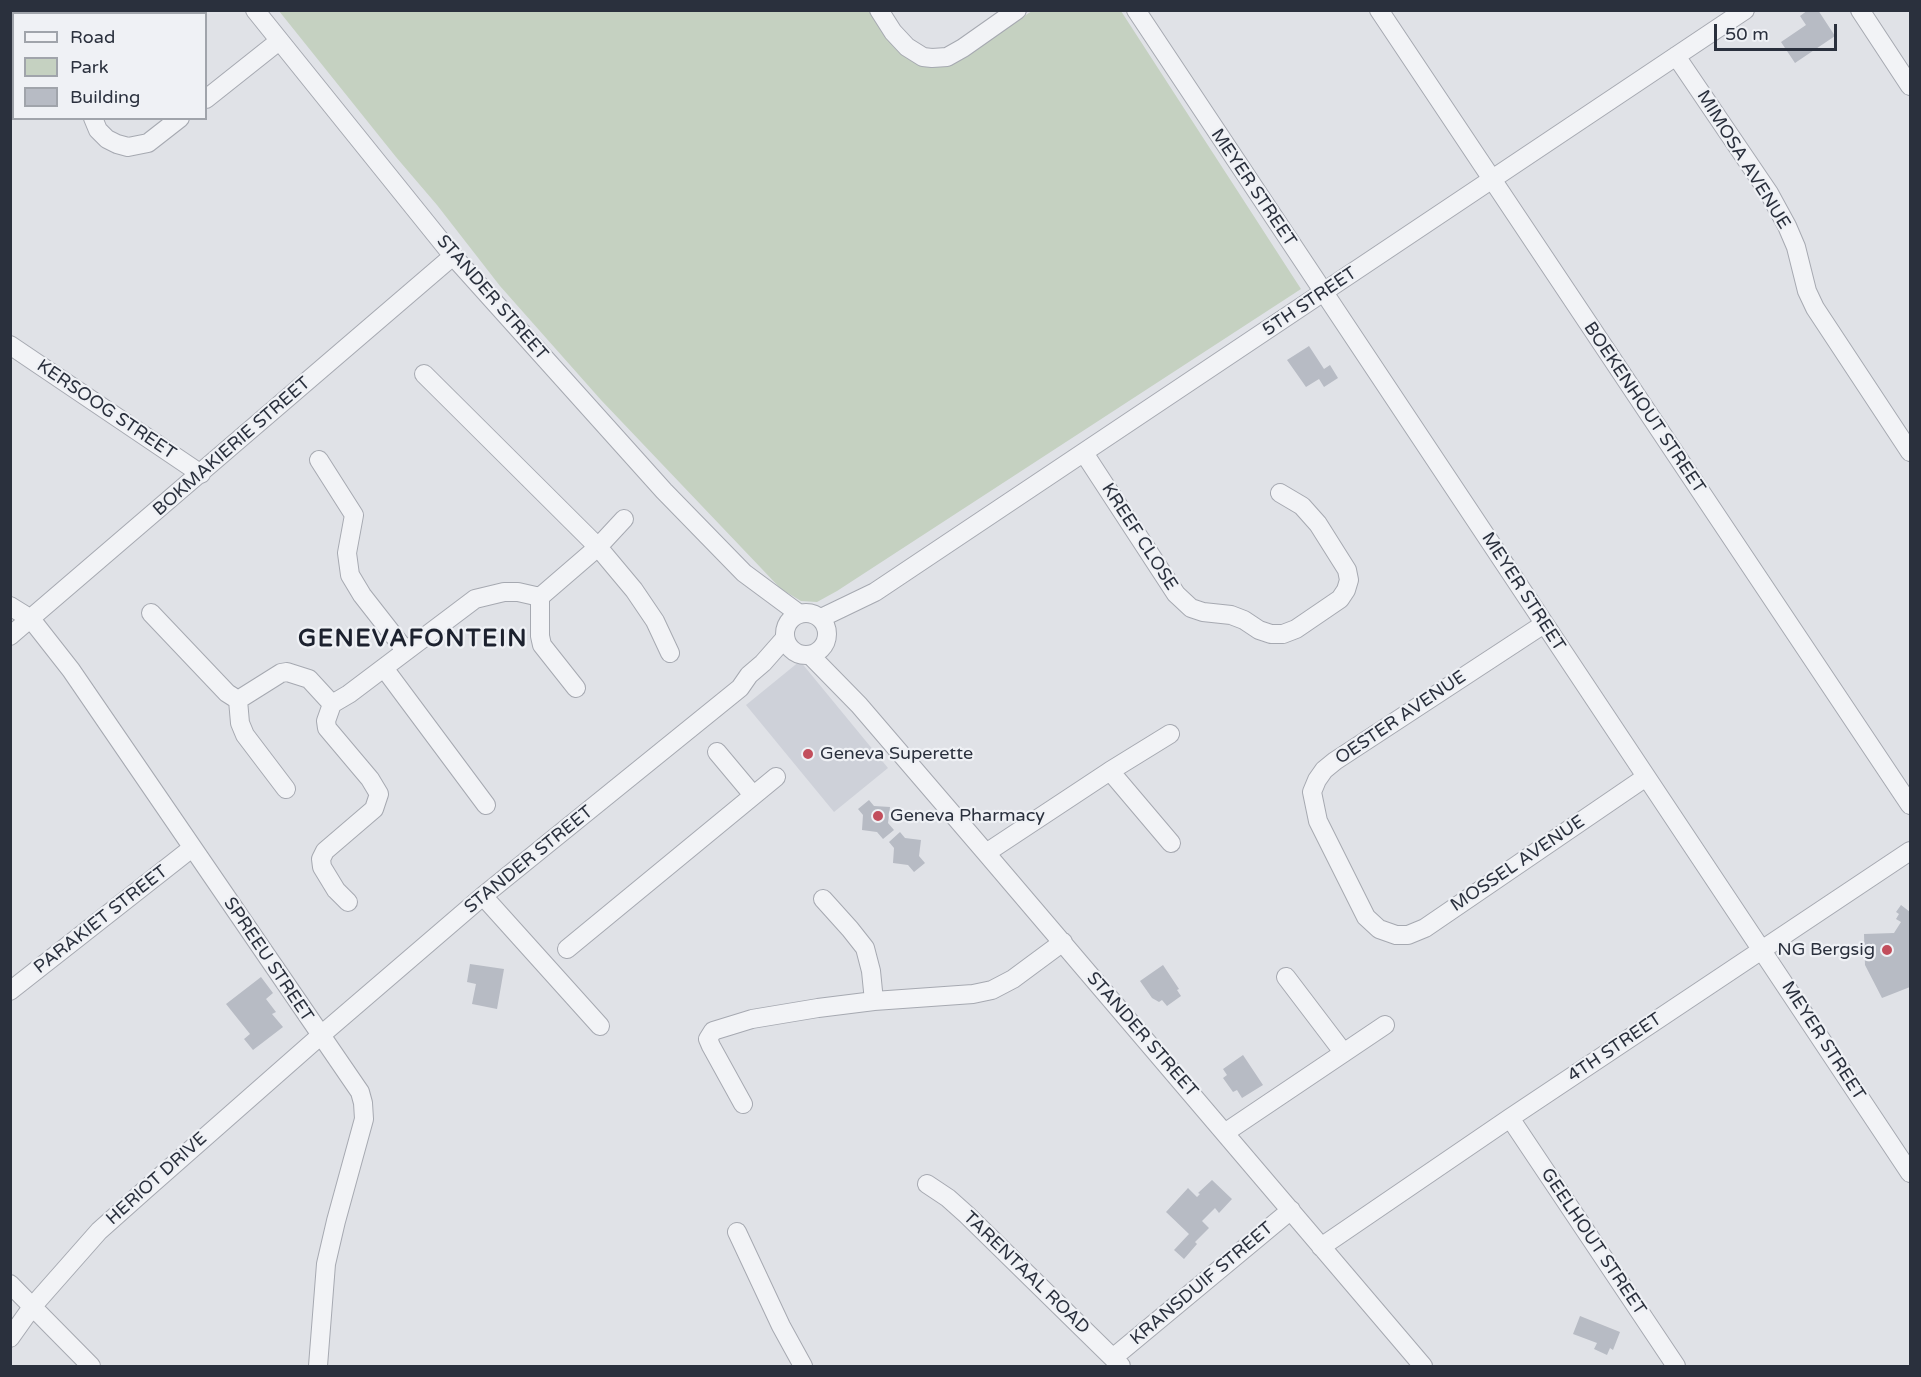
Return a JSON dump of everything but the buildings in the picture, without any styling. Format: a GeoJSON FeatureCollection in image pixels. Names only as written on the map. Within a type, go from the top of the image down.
{"type":"FeatureCollection","features":[{"type":"Feature","properties":{"kind":"street","name":"STANDER STREET"},"geometry":{"type":"LineString","coordinates":[[255,10],[453,256],[664,491],[744,573],[764,601],[790,626],[740,688]]}},
{"type":"Feature","properties":{"kind":"street"},"geometry":{"type":"LineString","coordinates":[[879,10],[893,32],[907,47],[923,57],[932,58],[947,57],[963,48],[1017,10]]}},
{"type":"Feature","properties":{"kind":"street","name":"MEYER STREET"},"geometry":{"type":"LineString","coordinates":[[1137,10],[1911,1173]]}},
{"type":"Feature","properties":{"kind":"street","name":"BOEKENHOUT STREET"},"geometry":{"type":"LineString","coordinates":[[1379,10],[1911,805]]}},
{"type":"Feature","properties":{"kind":"street","name":"5TH STREET"},"geometry":{"type":"LineString","coordinates":[[816,641],[875,592],[1745,10]]}},
{"type":"Feature","properties":{"kind":"street"},"geometry":{"type":"LineString","coordinates":[[1860,10],[1911,86]]}},
{"type":"Feature","properties":{"kind":"street"},"geometry":{"type":"LineString","coordinates":[[207,98],[279,41]]}},
{"type":"Feature","properties":{"kind":"street","name":"MIMOSA AVENUE"},"geometry":{"type":"LineString","coordinates":[[1676,56],[1769,193],[1796,247],[1807,291],[1815,308],[1911,452]]}},
{"type":"Feature","properties":{"kind":"street"},"geometry":{"type":"LineString","coordinates":[[94,120],[98,130],[107,139],[128,147],[148,143],[177,120]]}},
{"type":"Feature","properties":{"kind":"street","name":"BOKMAKIERIE STREET"},"geometry":{"type":"LineString","coordinates":[[10,636],[453,256]]}},
{"type":"Feature","properties":{"kind":"street","name":"KERSOOG STREET"},"geometry":{"type":"LineString","coordinates":[[10,345],[201,474]]}},
{"type":"Feature","properties":{"kind":"street"},"geometry":{"type":"LineString","coordinates":[[424,374],[598,546],[634,590],[655,621],[670,653]]}},
{"type":"Feature","properties":{"kind":"street","name":"KREEF CLOSE"},"geometry":{"type":"LineString","coordinates":[[1084,453],[1176,594],[1191,608],[1203,612],[1231,615],[1271,634],[1283,634],[1296,629],[1340,599],[1349,580],[1347,570],[1318,524],[1302,506],[1280,493]]}},
{"type":"Feature","properties":{"kind":"street"},"geometry":{"type":"LineString","coordinates":[[319,460],[355,517],[346,553],[350,575],[362,595],[405,650]]}},
{"type":"Feature","properties":{"kind":"street"},"geometry":{"type":"LineString","coordinates":[[576,688],[542,645],[540,597],[598,546],[624,519]]}},
{"type":"Feature","properties":{"kind":"street"},"geometry":{"type":"LineString","coordinates":[[348,902],[336,890],[322,867],[322,855],[374,809],[379,794],[370,779],[327,728],[326,721],[332,704],[481,596],[518,592],[540,597]]}},
{"type":"Feature","properties":{"kind":"street","name":"SPREEU STREET"},"geometry":{"type":"LineString","coordinates":[[10,606],[31,619],[71,670],[358,1089],[364,1111],[361,1133],[326,1264],[318,1366]]}},
{"type":"Feature","properties":{"kind":"street"},"geometry":{"type":"LineString","coordinates":[[806,612],[816,641],[787,644],[790,626],[806,612]]}},
{"type":"Feature","properties":{"kind":"street"},"geometry":{"type":"LineString","coordinates":[[151,613],[221,687],[238,700],[240,723],[245,735],[286,789]]}},
{"type":"Feature","properties":{"kind":"street","name":"OESTER AVENUE"},"geometry":{"type":"LineString","coordinates":[[1385,932],[1366,917],[1318,821],[1311,792],[1317,780],[1335,761],[1544,624]]}},
{"type":"Feature","properties":{"kind":"street","name":"STANDER STREET"},"geometry":{"type":"LineString","coordinates":[[320,1036],[483,896],[740,688],[816,641],[859,705],[1226,1132],[1423,1366]]}},
{"type":"Feature","properties":{"kind":"street"},"geometry":{"type":"LineString","coordinates":[[384,668],[486,805]]}},
{"type":"Feature","properties":{"kind":"street"},"geometry":{"type":"LineString","coordinates":[[238,700],[281,673],[287,672],[309,679],[332,704]]}},
{"type":"Feature","properties":{"kind":"street"},"geometry":{"type":"LineString","coordinates":[[986,853],[1170,734]]}},
{"type":"Feature","properties":{"kind":"street"},"geometry":{"type":"LineString","coordinates":[[717,752],[753,795]]}},
{"type":"Feature","properties":{"kind":"street"},"geometry":{"type":"LineString","coordinates":[[1110,771],[1171,843]]}},
{"type":"Feature","properties":{"kind":"street"},"geometry":{"type":"LineString","coordinates":[[567,949],[776,777]]}},
{"type":"Feature","properties":{"kind":"street","name":"MOSSEL AVENUE"},"geometry":{"type":"LineString","coordinates":[[1385,932],[1408,935],[1425,928],[1646,777]]}},
{"type":"Feature","properties":{"kind":"street","name":"PARAKIET STREET"},"geometry":{"type":"LineString","coordinates":[[10,991],[192,848]]}},
{"type":"Feature","properties":{"kind":"street","name":"4TH STREET"},"geometry":{"type":"LineString","coordinates":[[1321,1247],[1911,850]]}},
{"type":"Feature","properties":{"kind":"street"},"geometry":{"type":"LineString","coordinates":[[483,896],[600,1026]]}},
{"type":"Feature","properties":{"kind":"street"},"geometry":{"type":"LineString","coordinates":[[823,899],[865,948],[871,970],[874,1001]]}},
{"type":"Feature","properties":{"kind":"street"},"geometry":{"type":"LineString","coordinates":[[743,1104],[708,1039],[713,1031],[752,1019],[874,1001],[973,994],[992,990],[1013,979],[1063,942]]}},
{"type":"Feature","properties":{"kind":"street"},"geometry":{"type":"LineString","coordinates":[[1286,977],[1343,1052]]}},
{"type":"Feature","properties":{"kind":"street"},"geometry":{"type":"LineString","coordinates":[[1226,1132],[1386,1025]]}},
{"type":"Feature","properties":{"kind":"street","name":"HERIOT DRIVE"},"geometry":{"type":"LineString","coordinates":[[10,1338],[32,1308],[99,1232],[320,1036]]}},
{"type":"Feature","properties":{"kind":"street","name":"GEELHOUT STREET"},"geometry":{"type":"LineString","coordinates":[[1510,1118],[1676,1366]]}},
{"type":"Feature","properties":{"kind":"street","name":"TARENTAAL ROAD"},"geometry":{"type":"LineString","coordinates":[[927,1185],[948,1198],[967,1215],[1117,1362]]}},
{"type":"Feature","properties":{"kind":"street","name":"KRANSDUIF STREET"},"geometry":{"type":"LineString","coordinates":[[1117,1362],[1291,1210]]}},
{"type":"Feature","properties":{"kind":"street"},"geometry":{"type":"LineString","coordinates":[[737,1232],[781,1326],[803,1366]]}},
{"type":"Feature","properties":{"kind":"street"},"geometry":{"type":"LineString","coordinates":[[10,1284],[91,1366]]}},
{"type":"Feature","properties":{"kind":"shaded area"},"geometry":{"type":"Polygon","coordinates":[[[800,661],[888,768],[834,812],[746,705],[800,661]]]}},
{"type":"Feature","properties":{"kind":"green space"},"geometry":{"type":"Polygon","coordinates":[[[279,11],[871,11],[902,55],[917,64],[934,67],[948,65],[1032,11],[1121,11],[1301,289],[837,591],[817,602],[801,601],[781,589],[601,400],[500,286],[279,11]]]}},
{"type":"Feature","properties":{"kind":"place","name":"Geneva Superette"},"geometry":{"type":"Point","coordinates":[808,754]}},
{"type":"Feature","properties":{"kind":"place","name":"Geneva Pharmacy"},"geometry":{"type":"Point","coordinates":[878,816]}},
{"type":"Feature","properties":{"kind":"place","name":"NG Bergsig"},"geometry":{"type":"Point","coordinates":[1887,950]}},
{"type":"Feature","properties":{"kind":"district","name":"GENEVAFONTEIN"},"geometry":{"type":"Point","coordinates":[413,640]}}]}
